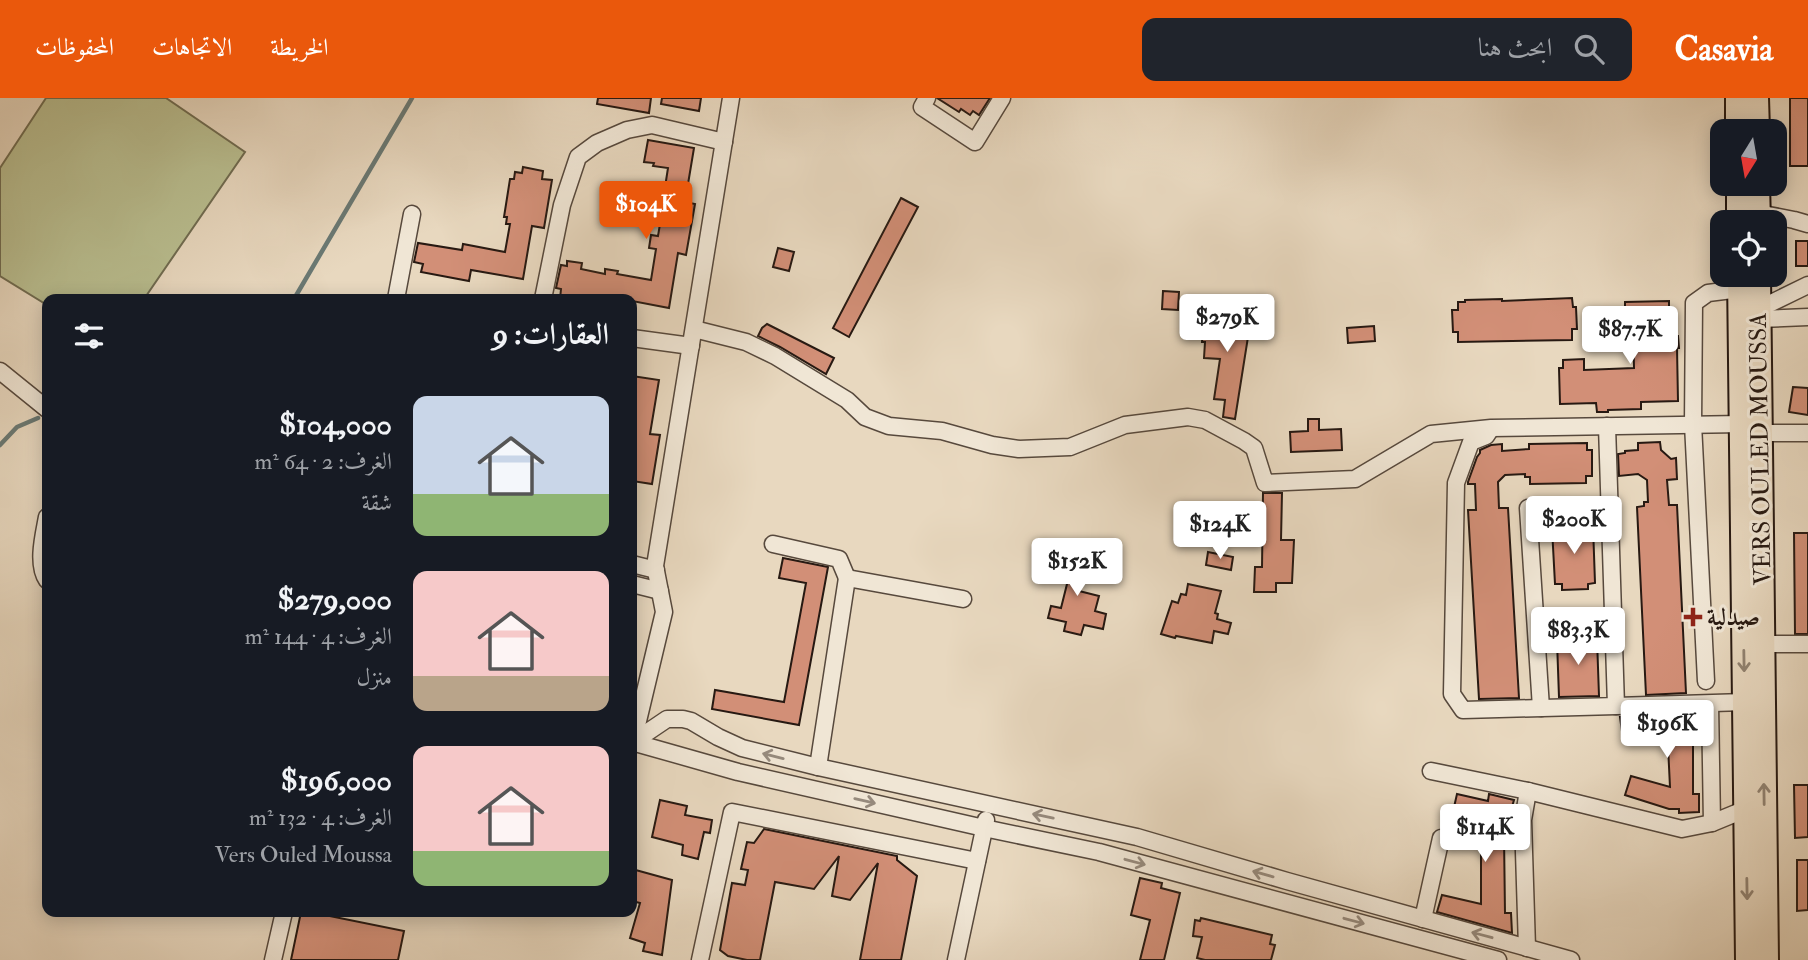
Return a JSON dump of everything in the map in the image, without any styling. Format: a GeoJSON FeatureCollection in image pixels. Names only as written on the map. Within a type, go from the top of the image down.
{"type":"FeatureCollection","features":[{"type":"Feature","properties":{"kind":"highway"},"geometry":{"type":"LineString","coordinates":[[1738,98],[1738,119]]}},
{"type":"Feature","properties":{"kind":"highway"},"geometry":{"type":"LineString","coordinates":[[1756,98],[1757,119]]}},
{"type":"Feature","properties":{"kind":"highway"},"geometry":{"type":"LineString","coordinates":[[1746,287],[1751,428],[1745,702],[1748,960]]}},
{"type":"Feature","properties":{"kind":"highway","name":"VERS OULED MOUSSA"},"geometry":{"type":"LineString","coordinates":[[1749,287],[1759,314],[1751,428],[1762,644],[1766,960]]}},
{"type":"Feature","properties":{"kind":"street"},"geometry":{"type":"LineString","coordinates":[[637,722],[664,612],[655,566],[732,98]]}},
{"type":"Feature","properties":{"kind":"street"},"geometry":{"type":"LineString","coordinates":[[927,98],[922,107],[975,142],[1002,98]]}},
{"type":"Feature","properties":{"kind":"street"},"geometry":{"type":"LineString","coordinates":[[544,294],[562,205],[578,157],[597,143],[627,130],[652,125],[724,142]]}},
{"type":"Feature","properties":{"kind":"street"},"geometry":{"type":"LineString","coordinates":[[398,294],[412,214]]}},
{"type":"Feature","properties":{"kind":"street"},"geometry":{"type":"LineString","coordinates":[[1787,219],[1808,224]]}},
{"type":"Feature","properties":{"kind":"street"},"geometry":{"type":"LineString","coordinates":[[1759,314],[1808,285]]}},
{"type":"Feature","properties":{"kind":"street"},"geometry":{"type":"LineString","coordinates":[[1706,681],[1693,424],[1694,303],[1708,293],[1724,287]]}},
{"type":"Feature","properties":{"kind":"street"},"geometry":{"type":"LineString","coordinates":[[1759,314],[1808,317]]}},
{"type":"Feature","properties":{"kind":"street"},"geometry":{"type":"LineString","coordinates":[[694,329],[746,342],[775,356],[847,400],[865,417],[889,426],[942,430],[1019,449],[1070,447],[1125,425],[1188,417],[1205,420],[1254,448],[1265,482],[1355,479],[1431,434],[1492,428],[1693,424],[1808,433]]}},
{"type":"Feature","properties":{"kind":"street"},"geometry":{"type":"LineString","coordinates":[[637,339],[691,346]]}},
{"type":"Feature","properties":{"kind":"street"},"geometry":{"type":"LineString","coordinates":[[0,371],[42,405]]}},
{"type":"Feature","properties":{"kind":"street"},"geometry":{"type":"LineString","coordinates":[[1607,426],[1616,706]]}},
{"type":"Feature","properties":{"kind":"street"},"geometry":{"type":"LineString","coordinates":[[1492,428],[1486,436],[1471,442],[1456,482],[1452,694],[1463,710],[1745,702]]}},
{"type":"Feature","properties":{"kind":"street"},"geometry":{"type":"LineString","coordinates":[[1541,708],[1528,509],[1610,507]]}},
{"type":"Feature","properties":{"kind":"street"},"geometry":{"type":"LineString","coordinates":[[42,541],[42,560]]}},
{"type":"Feature","properties":{"kind":"street"},"geometry":{"type":"LineString","coordinates":[[773,544],[839,559],[847,578],[818,767]]}},
{"type":"Feature","properties":{"kind":"street"},"geometry":{"type":"LineString","coordinates":[[637,565],[656,570]]}},
{"type":"Feature","properties":{"kind":"street"},"geometry":{"type":"LineString","coordinates":[[847,578],[963,598]]}},
{"type":"Feature","properties":{"kind":"street"},"geometry":{"type":"LineString","coordinates":[[637,585],[660,591]]}},
{"type":"Feature","properties":{"kind":"street"},"geometry":{"type":"LineString","coordinates":[[1762,644],[1808,643]]}},
{"type":"Feature","properties":{"kind":"street"},"geometry":{"type":"LineString","coordinates":[[1710,704],[1712,823]]}},
{"type":"Feature","properties":{"kind":"street"},"geometry":{"type":"LineString","coordinates":[[637,739],[667,719],[683,719],[743,748],[1137,837],[1571,960]]}},
{"type":"Feature","properties":{"kind":"street"},"geometry":{"type":"LineString","coordinates":[[637,743],[738,772],[1099,852],[1498,960]]}},
{"type":"Feature","properties":{"kind":"street"},"geometry":{"type":"LineString","coordinates":[[1431,771],[1528,791],[1682,829],[1712,823],[1746,809]]}},
{"type":"Feature","properties":{"kind":"street"},"geometry":{"type":"LineString","coordinates":[[1527,948],[1523,820],[1528,791]]}},
{"type":"Feature","properties":{"kind":"street"},"geometry":{"type":"LineString","coordinates":[[956,960],[990,804]]}},
{"type":"Feature","properties":{"kind":"street"},"geometry":{"type":"LineString","coordinates":[[700,960],[732,812],[976,861]]}},
{"type":"Feature","properties":{"kind":"street"},"geometry":{"type":"LineString","coordinates":[[1423,919],[1441,838]]}},
{"type":"Feature","properties":{"kind":"street"},"geometry":{"type":"LineString","coordinates":[[274,960],[283,917]]}},
{"type":"Feature","properties":{"kind":"green space"},"geometry":{"type":"Polygon","coordinates":[[[46,98],[166,98],[245,152],[147,294],[42,294],[42,302],[0,276],[0,168],[46,98]]]}},
{"type":"Feature","properties":{"kind":"building"},"geometry":{"type":"Polygon","coordinates":[[[598,98],[651,98],[649,113],[597,104],[598,98]]]}},
{"type":"Feature","properties":{"kind":"building"},"geometry":{"type":"Polygon","coordinates":[[[662,98],[701,98],[699,111],[661,104],[662,98]]]}},
{"type":"Feature","properties":{"kind":"building"},"geometry":{"type":"Polygon","coordinates":[[[937,98],[990,98],[979,115],[973,111],[970,115],[961,109],[959,112],[937,98]]]}},
{"type":"Feature","properties":{"kind":"building"},"geometry":{"type":"Polygon","coordinates":[[[1790,98],[1808,98],[1808,166],[1790,166],[1790,98]]]}},
{"type":"Feature","properties":{"kind":"building"},"geometry":{"type":"Polygon","coordinates":[[[648,140],[694,148],[685,202],[695,204],[686,255],[678,253],[669,308],[637,302],[637,294],[560,294],[561,289],[556,288],[561,265],[567,266],[567,261],[582,263],[581,269],[605,274],[605,269],[618,271],[617,274],[651,280],[656,249],[649,248],[651,235],[658,236],[662,212],[657,211],[659,199],[663,200],[668,168],[644,162],[648,140]]]}},
{"type":"Feature","properties":{"kind":"building"},"geometry":{"type":"Polygon","coordinates":[[[523,167],[543,171],[542,179],[552,180],[544,228],[532,226],[523,279],[471,270],[469,281],[421,272],[423,264],[414,262],[418,243],[462,250],[463,244],[505,252],[510,224],[506,224],[507,217],[504,217],[510,179],[514,179],[515,172],[522,173],[523,167]]]}},
{"type":"Feature","properties":{"kind":"building"},"geometry":{"type":"Polygon","coordinates":[[[901,198],[918,207],[849,337],[833,328],[901,198]]]}},
{"type":"Feature","properties":{"kind":"building"},"geometry":{"type":"Polygon","coordinates":[[[1796,241],[1808,241],[1808,266],[1796,266],[1796,241]]]}},
{"type":"Feature","properties":{"kind":"building"},"geometry":{"type":"Polygon","coordinates":[[[778,248],[794,252],[789,271],[773,267],[778,248]]]}},
{"type":"Feature","properties":{"kind":"building"},"geometry":{"type":"Polygon","coordinates":[[[1163,291],[1179,292],[1178,310],[1162,309],[1163,291]]]}},
{"type":"Feature","properties":{"kind":"building"},"geometry":{"type":"Polygon","coordinates":[[[1572,298],[1573,307],[1576,307],[1577,329],[1572,329],[1572,340],[1458,342],[1458,332],[1453,332],[1452,310],[1458,310],[1458,302],[1465,300],[1572,298]]]}},
{"type":"Feature","properties":{"kind":"building"},"geometry":{"type":"Polygon","coordinates":[[[1669,301],[1669,336],[1678,336],[1678,401],[1641,402],[1641,409],[1608,412],[1597,412],[1596,403],[1560,404],[1559,368],[1563,368],[1563,360],[1584,359],[1584,370],[1634,368],[1633,324],[1625,324],[1625,302],[1669,301]]]}},
{"type":"Feature","properties":{"kind":"building"},"geometry":{"type":"Polygon","coordinates":[[[1206,309],[1228,309],[1229,318],[1251,318],[1235,419],[1223,417],[1225,400],[1214,399],[1220,359],[1204,358],[1205,342],[1202,342],[1203,329],[1206,329],[1206,309]]]}},
{"type":"Feature","properties":{"kind":"building"},"geometry":{"type":"Polygon","coordinates":[[[767,324],[834,358],[826,374],[758,336],[767,324]]]}},
{"type":"Feature","properties":{"kind":"building"},"geometry":{"type":"Polygon","coordinates":[[[1374,326],[1375,341],[1348,343],[1347,328],[1374,326]]]}},
{"type":"Feature","properties":{"kind":"building"},"geometry":{"type":"Polygon","coordinates":[[[637,377],[659,380],[650,434],[660,435],[652,484],[637,482],[637,377]]]}},
{"type":"Feature","properties":{"kind":"building"},"geometry":{"type":"Polygon","coordinates":[[[1793,387],[1808,388],[1808,415],[1789,412],[1793,387]]]}},
{"type":"Feature","properties":{"kind":"building"},"geometry":{"type":"Polygon","coordinates":[[[1308,419],[1319,419],[1319,430],[1341,429],[1342,450],[1291,452],[1290,432],[1308,431],[1308,419]]]}},
{"type":"Feature","properties":{"kind":"building"},"geometry":{"type":"Polygon","coordinates":[[[1660,442],[1661,450],[1671,459],[1676,458],[1677,479],[1667,480],[1669,505],[1677,505],[1686,693],[1646,695],[1637,507],[1648,502],[1647,480],[1638,474],[1619,476],[1618,454],[1638,450],[1638,443],[1660,442]]]}},
{"type":"Feature","properties":{"kind":"building"},"geometry":{"type":"Polygon","coordinates":[[[1587,443],[1587,450],[1592,450],[1592,476],[1586,476],[1586,483],[1530,484],[1530,477],[1525,477],[1525,474],[1505,475],[1498,482],[1499,508],[1508,508],[1519,698],[1479,699],[1468,510],[1476,510],[1475,484],[1468,482],[1477,457],[1480,450],[1491,445],[1502,444],[1502,451],[1529,449],[1529,444],[1587,443]]]}},
{"type":"Feature","properties":{"kind":"building"},"geometry":{"type":"Polygon","coordinates":[[[1263,493],[1282,493],[1281,540],[1294,540],[1292,583],[1276,583],[1276,592],[1254,592],[1255,567],[1262,567],[1263,493]]]}},
{"type":"Feature","properties":{"kind":"building"},"geometry":{"type":"Polygon","coordinates":[[[1198,504],[1222,505],[1222,513],[1235,514],[1235,526],[1197,525],[1198,504]]]}},
{"type":"Feature","properties":{"kind":"building"},"geometry":{"type":"Polygon","coordinates":[[[1585,522],[1586,526],[1593,526],[1595,583],[1588,584],[1588,589],[1562,590],[1562,584],[1555,584],[1552,528],[1560,528],[1560,523],[1585,522]]]}},
{"type":"Feature","properties":{"kind":"building"},"geometry":{"type":"Polygon","coordinates":[[[1794,533],[1808,533],[1808,634],[1795,634],[1794,533]]]}},
{"type":"Feature","properties":{"kind":"building"},"geometry":{"type":"Polygon","coordinates":[[[1066,548],[1086,551],[1079,591],[1099,596],[1095,611],[1106,614],[1103,629],[1084,625],[1081,635],[1064,631],[1066,622],[1048,618],[1051,606],[1061,608],[1070,572],[1062,571],[1066,548]]]}},
{"type":"Feature","properties":{"kind":"building"},"geometry":{"type":"Polygon","coordinates":[[[1208,552],[1233,557],[1231,570],[1206,565],[1208,552]]]}},
{"type":"Feature","properties":{"kind":"building"},"geometry":{"type":"Polygon","coordinates":[[[783,558],[828,567],[799,725],[712,709],[715,690],[784,702],[806,583],[779,578],[783,558]]]}},
{"type":"Feature","properties":{"kind":"building"},"geometry":{"type":"Polygon","coordinates":[[[1188,584],[1221,591],[1215,613],[1218,614],[1217,619],[1231,623],[1228,634],[1214,631],[1212,643],[1161,634],[1172,601],[1178,603],[1181,594],[1186,595],[1188,584]]]}},
{"type":"Feature","properties":{"kind":"building"},"geometry":{"type":"Polygon","coordinates":[[[1589,635],[1591,639],[1597,639],[1599,696],[1559,697],[1557,641],[1564,641],[1564,636],[1589,635]]]}},
{"type":"Feature","properties":{"kind":"building"},"geometry":{"type":"Polygon","coordinates":[[[1699,714],[1700,728],[1693,729],[1693,794],[1699,794],[1699,812],[1679,813],[1679,809],[1669,809],[1625,795],[1631,776],[1670,787],[1668,746],[1665,747],[1664,738],[1623,739],[1620,717],[1699,714]]]}},
{"type":"Feature","properties":{"kind":"building"},"geometry":{"type":"Polygon","coordinates":[[[1794,785],[1808,785],[1808,837],[1795,838],[1794,785]]]}},
{"type":"Feature","properties":{"kind":"building"},"geometry":{"type":"Polygon","coordinates":[[[1457,794],[1488,801],[1489,794],[1514,800],[1501,835],[1504,836],[1505,913],[1511,913],[1512,933],[1437,912],[1442,895],[1481,904],[1481,824],[1452,816],[1457,794]]]}},
{"type":"Feature","properties":{"kind":"building"},"geometry":{"type":"Polygon","coordinates":[[[660,800],[687,806],[685,815],[712,820],[710,833],[704,832],[698,859],[682,855],[683,845],[652,837],[660,800]]]}},
{"type":"Feature","properties":{"kind":"building"},"geometry":{"type":"Polygon","coordinates":[[[764,829],[897,856],[897,860],[917,876],[901,960],[860,960],[878,863],[850,900],[832,896],[839,856],[814,889],[775,882],[760,960],[728,956],[720,950],[732,883],[745,885],[748,870],[741,869],[747,842],[754,843],[764,829]]]}},
{"type":"Feature","properties":{"kind":"building"},"geometry":{"type":"Polygon","coordinates":[[[1797,860],[1808,860],[1808,910],[1797,911],[1797,860]]]}},
{"type":"Feature","properties":{"kind":"building"},"geometry":{"type":"Polygon","coordinates":[[[637,870],[672,880],[662,955],[643,951],[645,943],[630,938],[640,903],[637,902],[637,870]]]}},
{"type":"Feature","properties":{"kind":"building"},"geometry":{"type":"Polygon","coordinates":[[[1140,878],[1162,883],[1161,888],[1180,893],[1164,960],[1140,960],[1150,920],[1131,915],[1140,878]]]}},
{"type":"Feature","properties":{"kind":"building"},"geometry":{"type":"Polygon","coordinates":[[[300,917],[335,917],[404,931],[398,960],[291,960],[300,917]]]}},
{"type":"Feature","properties":{"kind":"building"},"geometry":{"type":"Polygon","coordinates":[[[1201,918],[1272,935],[1270,944],[1275,945],[1271,960],[1197,958],[1202,937],[1193,936],[1195,920],[1200,921],[1201,918]]]}},
{"type":"Feature","properties":{"kind":"waterway"},"geometry":{"type":"LineString","coordinates":[[297,294],[412,98]]}},
{"type":"Feature","properties":{"kind":"waterway"},"geometry":{"type":"LineString","coordinates":[[0,445],[17,427],[38,418]]}},
{"type":"Feature","properties":{"kind":"place","name":"صيدلية"},"geometry":{"type":"Point","coordinates":[1693,617]}}]}
